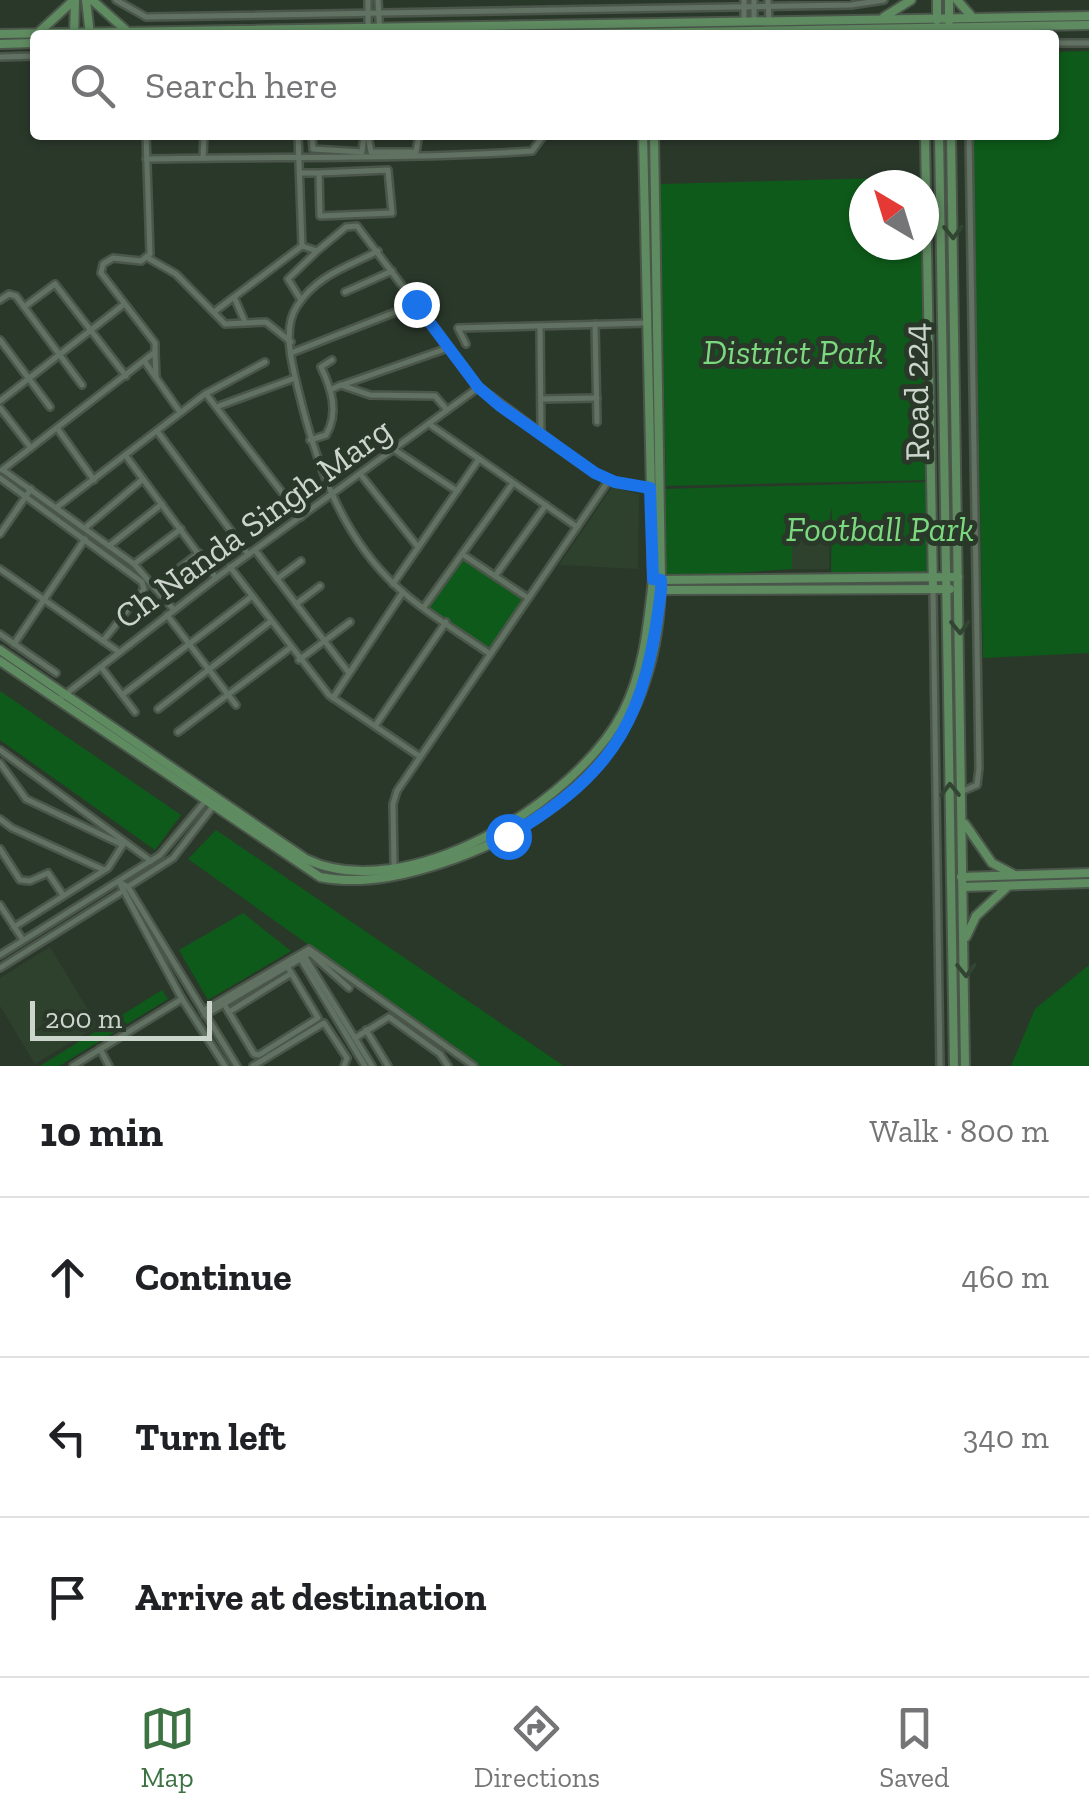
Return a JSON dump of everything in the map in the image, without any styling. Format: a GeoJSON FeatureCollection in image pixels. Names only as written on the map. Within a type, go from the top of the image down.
{"type":"FeatureCollection","features":[{"type":"Feature","properties":{"kind":"main road"},"geometry":{"type":"LineString","coordinates":[[74,0],[74,30]]}},
{"type":"Feature","properties":{"kind":"main road"},"geometry":{"type":"LineString","coordinates":[[45,30],[74,0]]}},
{"type":"Feature","properties":{"kind":"main road"},"geometry":{"type":"LineString","coordinates":[[89,0],[125,30]]}},
{"type":"Feature","properties":{"kind":"main road"},"geometry":{"type":"LineString","coordinates":[[89,0],[90,30]]}},
{"type":"Feature","properties":{"kind":"main road"},"geometry":{"type":"LineString","coordinates":[[880,20],[911,0]]}},
{"type":"Feature","properties":{"kind":"main road"},"geometry":{"type":"LineString","coordinates":[[937,0],[937,28]]}},
{"type":"Feature","properties":{"kind":"main road"},"geometry":{"type":"LineString","coordinates":[[949,0],[950,30]]}},
{"type":"Feature","properties":{"kind":"main road"},"geometry":{"type":"LineString","coordinates":[[957,0],[973,18]]}},
{"type":"Feature","properties":{"kind":"main road"},"geometry":{"type":"LineString","coordinates":[[641,10],[641,30],[754,21],[880,20],[937,28]]}},
{"type":"Feature","properties":{"kind":"main road"},"geometry":{"type":"LineString","coordinates":[[652,10],[652,30]]}},
{"type":"Feature","properties":{"kind":"main road"},"geometry":{"type":"LineString","coordinates":[[874,30],[937,28],[949,20],[973,18],[1089,16]]}},
{"type":"Feature","properties":{"kind":"main road"},"geometry":{"type":"LineString","coordinates":[[1002,30],[1089,25]]}},
{"type":"Feature","properties":{"kind":"main road"},"geometry":{"type":"LineString","coordinates":[[0,34],[30,38]]}},
{"type":"Feature","properties":{"kind":"main road"},"geometry":{"type":"LineString","coordinates":[[0,44],[30,40]]}},
{"type":"Feature","properties":{"kind":"main road"},"geometry":{"type":"LineString","coordinates":[[643,140],[655,488]]}},
{"type":"Feature","properties":{"kind":"main road"},"geometry":{"type":"LineString","coordinates":[[0,661],[62,698],[320,876],[355,881],[473,852],[539,818],[582,785],[631,721],[644,690],[657,584],[654,140]]}},
{"type":"Feature","properties":{"kind":"main road"},"geometry":{"type":"LineString","coordinates":[[925,140],[933,589]]}},
{"type":"Feature","properties":{"kind":"main road","name":"Road 224"},"geometry":{"type":"LineString","coordinates":[[939,140],[954,1066]]}},
{"type":"Feature","properties":{"kind":"main road","name":"Road 224"},"geometry":{"type":"LineString","coordinates":[[951,140],[965,1066]]}},
{"type":"Feature","properties":{"kind":"main road"},"geometry":{"type":"LineString","coordinates":[[657,584],[958,576]]}},
{"type":"Feature","properties":{"kind":"main road"},"geometry":{"type":"LineString","coordinates":[[657,584],[960,588]]}},
{"type":"Feature","properties":{"kind":"main road"},"geometry":{"type":"LineString","coordinates":[[0,650],[62,698]]}},
{"type":"Feature","properties":{"kind":"main road"},"geometry":{"type":"LineString","coordinates":[[212,800],[323,867],[355,871],[413,867]]}},
{"type":"Feature","properties":{"kind":"main road"},"geometry":{"type":"LineString","coordinates":[[963,820],[992,863],[1016,875]]}},
{"type":"Feature","properties":{"kind":"main road"},"geometry":{"type":"LineString","coordinates":[[952,887],[1016,875],[1089,873]]}},
{"type":"Feature","properties":{"kind":"main road"},"geometry":{"type":"LineString","coordinates":[[952,877],[964,882],[1011,885],[1089,882]]}},
{"type":"Feature","properties":{"kind":"main road"},"geometry":{"type":"LineString","coordinates":[[965,940],[985,905],[1011,885]]}},
{"type":"Feature","properties":{"kind":"street"},"geometry":{"type":"LineString","coordinates":[[116,0],[146,17],[652,10],[754,3],[851,6],[884,0]]}},
{"type":"Feature","properties":{"kind":"street"},"geometry":{"type":"LineString","coordinates":[[368,0],[368,30]]}},
{"type":"Feature","properties":{"kind":"street"},"geometry":{"type":"LineString","coordinates":[[378,0],[380,30]]}},
{"type":"Feature","properties":{"kind":"street"},"geometry":{"type":"LineString","coordinates":[[754,3],[754,21]]}},
{"type":"Feature","properties":{"kind":"street"},"geometry":{"type":"LineString","coordinates":[[768,3],[769,21]]}},
{"type":"Feature","properties":{"kind":"street"},"geometry":{"type":"LineString","coordinates":[[744,4],[744,22]]}},
{"type":"Feature","properties":{"kind":"street"},"geometry":{"type":"LineString","coordinates":[[1059,42],[1089,43]]}},
{"type":"Feature","properties":{"kind":"street"},"geometry":{"type":"LineString","coordinates":[[0,57],[30,56]]}},
{"type":"Feature","properties":{"kind":"street"},"geometry":{"type":"LineString","coordinates":[[146,140],[148,258]]}},
{"type":"Feature","properties":{"kind":"street"},"geometry":{"type":"LineString","coordinates":[[204,140],[204,158]]}},
{"type":"Feature","properties":{"kind":"street"},"geometry":{"type":"LineString","coordinates":[[299,140],[302,246]]}},
{"type":"Feature","properties":{"kind":"street"},"geometry":{"type":"LineString","coordinates":[[312,140],[312,149],[362,152],[365,140]]}},
{"type":"Feature","properties":{"kind":"street"},"geometry":{"type":"LineString","coordinates":[[367,140],[370,152],[416,152],[418,140]]}},
{"type":"Feature","properties":{"kind":"street"},"geometry":{"type":"LineString","coordinates":[[146,160],[388,160],[532,151],[540,140]]}},
{"type":"Feature","properties":{"kind":"street"},"geometry":{"type":"LineString","coordinates":[[963,791],[977,785],[978,778],[968,140]]}},
{"type":"Feature","properties":{"kind":"street"},"geometry":{"type":"LineString","coordinates":[[300,173],[388,170],[392,213],[320,216],[319,173]]}},
{"type":"Feature","properties":{"kind":"street"},"geometry":{"type":"LineString","coordinates":[[301,300],[288,280],[316,251],[353,226],[378,252],[478,387],[609,480],[655,488]]}},
{"type":"Feature","properties":{"kind":"street"},"geometry":{"type":"LineString","coordinates":[[302,246],[316,251]]}},
{"type":"Feature","properties":{"kind":"street"},"geometry":{"type":"LineString","coordinates":[[214,312],[302,246]]}},
{"type":"Feature","properties":{"kind":"street"},"geometry":{"type":"LineString","coordinates":[[378,252],[330,271],[301,300],[291,318],[291,353],[310,440],[331,498],[393,584],[490,654]]}},
{"type":"Feature","properties":{"kind":"street"},"geometry":{"type":"LineString","coordinates":[[156,378],[155,343],[101,273],[104,264],[113,258],[148,258],[176,274],[225,324],[266,322],[290,342]]}},
{"type":"Feature","properties":{"kind":"street"},"geometry":{"type":"LineString","coordinates":[[346,292],[392,271]]}},
{"type":"Feature","properties":{"kind":"street"},"geometry":{"type":"LineString","coordinates":[[24,307],[56,284],[126,376]]}},
{"type":"Feature","properties":{"kind":"street"},"geometry":{"type":"LineString","coordinates":[[0,300],[12,294],[82,385]]}},
{"type":"Feature","properties":{"kind":"street"},"geometry":{"type":"LineString","coordinates":[[234,297],[246,324]]}},
{"type":"Feature","properties":{"kind":"street"},"geometry":{"type":"LineString","coordinates":[[291,353],[416,304]]}},
{"type":"Feature","properties":{"kind":"street"},"geometry":{"type":"LineString","coordinates":[[31,448],[0,404],[123,305]]}},
{"type":"Feature","properties":{"kind":"street"},"geometry":{"type":"LineString","coordinates":[[466,344],[458,328],[647,323]]}},
{"type":"Feature","properties":{"kind":"street"},"geometry":{"type":"LineString","coordinates":[[596,324],[597,422]]}},
{"type":"Feature","properties":{"kind":"street"},"geometry":{"type":"LineString","coordinates":[[540,326],[541,434]]}},
{"type":"Feature","properties":{"kind":"street"},"geometry":{"type":"LineString","coordinates":[[0,340],[50,407]]}},
{"type":"Feature","properties":{"kind":"street"},"geometry":{"type":"LineString","coordinates":[[330,390],[448,348]]}},
{"type":"Feature","properties":{"kind":"street"},"geometry":{"type":"LineString","coordinates":[[1,472],[155,352]]}},
{"type":"Feature","properties":{"kind":"street"},"geometry":{"type":"LineString","coordinates":[[310,440],[326,436],[334,421],[330,390],[321,367],[332,360]]}},
{"type":"Feature","properties":{"kind":"street"},"geometry":{"type":"LineString","coordinates":[[145,362],[181,413]]}},
{"type":"Feature","properties":{"kind":"street"},"geometry":{"type":"LineString","coordinates":[[57,507],[205,394],[264,362]]}},
{"type":"Feature","properties":{"kind":"street"},"geometry":{"type":"LineString","coordinates":[[220,406],[295,378]]}},
{"type":"Feature","properties":{"kind":"street"},"geometry":{"type":"LineString","coordinates":[[338,386],[370,396],[435,396],[448,410]]}},
{"type":"Feature","properties":{"kind":"street","name":"Ch Nanda Singh Marg"},"geometry":{"type":"LineString","coordinates":[[62,698],[170,612],[478,387]]}},
{"type":"Feature","properties":{"kind":"street"},"geometry":{"type":"LineString","coordinates":[[205,394],[220,406],[301,518]]}},
{"type":"Feature","properties":{"kind":"street"},"geometry":{"type":"LineString","coordinates":[[542,399],[596,398]]}},
{"type":"Feature","properties":{"kind":"street"},"geometry":{"type":"LineString","coordinates":[[429,424],[577,527]]}},
{"type":"Feature","properties":{"kind":"street"},"geometry":{"type":"LineString","coordinates":[[57,428],[94,480]]}},
{"type":"Feature","properties":{"kind":"street"},"geometry":{"type":"LineString","coordinates":[[158,431],[349,673]]}},
{"type":"Feature","properties":{"kind":"street"},"geometry":{"type":"LineString","coordinates":[[395,450],[457,491]]}},
{"type":"Feature","properties":{"kind":"street"},"geometry":{"type":"LineString","coordinates":[[126,456],[216,578]]}},
{"type":"Feature","properties":{"kind":"street"},"geometry":{"type":"LineString","coordinates":[[393,584],[479,459]]}},
{"type":"Feature","properties":{"kind":"street"},"geometry":{"type":"LineString","coordinates":[[1,472],[31,489],[134,564],[155,587],[189,644],[236,706]]}},
{"type":"Feature","properties":{"kind":"street"},"geometry":{"type":"LineString","coordinates":[[1,472],[26,497],[144,586],[104,642]]}},
{"type":"Feature","properties":{"kind":"street"},"geometry":{"type":"LineString","coordinates":[[361,476],[418,547]]}},
{"type":"Feature","properties":{"kind":"street"},"geometry":{"type":"LineString","coordinates":[[85,528],[144,479]]}},
{"type":"Feature","properties":{"kind":"street"},"geometry":{"type":"LineString","coordinates":[[394,866],[394,796],[609,480]]}},
{"type":"Feature","properties":{"kind":"street"},"geometry":{"type":"LineString","coordinates":[[424,607],[514,482]]}},
{"type":"Feature","properties":{"kind":"street"},"geometry":{"type":"LineString","coordinates":[[0,534],[31,489]]}},
{"type":"Feature","properties":{"kind":"street"},"geometry":{"type":"LineString","coordinates":[[108,547],[162,504]]}},
{"type":"Feature","properties":{"kind":"street"},"geometry":{"type":"LineString","coordinates":[[496,576],[546,505]]}},
{"type":"Feature","properties":{"kind":"street"},"geometry":{"type":"LineString","coordinates":[[134,564],[180,529]]}},
{"type":"Feature","properties":{"kind":"street"},"geometry":{"type":"LineString","coordinates":[[14,644],[85,538]]}},
{"type":"Feature","properties":{"kind":"street"},"geometry":{"type":"LineString","coordinates":[[155,587],[198,553]]}},
{"type":"Feature","properties":{"kind":"street"},"geometry":{"type":"LineString","coordinates":[[462,554],[528,598]]}},
{"type":"Feature","properties":{"kind":"street"},"geometry":{"type":"LineString","coordinates":[[277,579],[301,560]]}},
{"type":"Feature","properties":{"kind":"street"},"geometry":{"type":"LineString","coordinates":[[230,568],[298,660],[333,698],[419,756]]}},
{"type":"Feature","properties":{"kind":"street"},"geometry":{"type":"LineString","coordinates":[[0,569],[118,652]]}},
{"type":"Feature","properties":{"kind":"street"},"geometry":{"type":"LineString","coordinates":[[296,604],[320,586]]}},
{"type":"Feature","properties":{"kind":"street"},"geometry":{"type":"LineString","coordinates":[[933,589],[940,1066]]}},
{"type":"Feature","properties":{"kind":"street"},"geometry":{"type":"LineString","coordinates":[[333,698],[404,592]]}},
{"type":"Feature","properties":{"kind":"street"},"geometry":{"type":"LineString","coordinates":[[122,695],[252,596]]}},
{"type":"Feature","properties":{"kind":"street"},"geometry":{"type":"LineString","coordinates":[[158,709],[270,622]]}},
{"type":"Feature","properties":{"kind":"street"},"geometry":{"type":"LineString","coordinates":[[298,660],[350,622]]}},
{"type":"Feature","properties":{"kind":"street"},"geometry":{"type":"LineString","coordinates":[[375,726],[446,622]]}},
{"type":"Feature","properties":{"kind":"street"},"geometry":{"type":"LineString","coordinates":[[0,634],[56,673]]}},
{"type":"Feature","properties":{"kind":"street"},"geometry":{"type":"LineString","coordinates":[[178,732],[290,648]]}},
{"type":"Feature","properties":{"kind":"street"},"geometry":{"type":"LineString","coordinates":[[100,666],[135,712]]}},
{"type":"Feature","properties":{"kind":"street"},"geometry":{"type":"LineString","coordinates":[[961,708],[978,708]]}},
{"type":"Feature","properties":{"kind":"street"},"geometry":{"type":"LineString","coordinates":[[0,750],[152,861]]}},
{"type":"Feature","properties":{"kind":"street"},"geometry":{"type":"LineString","coordinates":[[0,764],[26,799],[124,843]]}},
{"type":"Feature","properties":{"kind":"street"},"geometry":{"type":"LineString","coordinates":[[0,955],[152,861],[212,800]]}},
{"type":"Feature","properties":{"kind":"street"},"geometry":{"type":"LineString","coordinates":[[0,968],[173,858],[212,800]]}},
{"type":"Feature","properties":{"kind":"street"},"geometry":{"type":"LineString","coordinates":[[0,819],[104,870]]}},
{"type":"Feature","properties":{"kind":"street"},"geometry":{"type":"LineString","coordinates":[[14,927],[104,870],[124,843]]}},
{"type":"Feature","properties":{"kind":"street"},"geometry":{"type":"LineString","coordinates":[[0,849],[20,880],[30,882],[48,873],[64,895]]}},
{"type":"Feature","properties":{"kind":"street"},"geometry":{"type":"LineString","coordinates":[[119,882],[128,886],[237,1066]]}},
{"type":"Feature","properties":{"kind":"street"},"geometry":{"type":"LineString","coordinates":[[119,882],[182,999],[225,1066]]}},
{"type":"Feature","properties":{"kind":"street"},"geometry":{"type":"LineString","coordinates":[[0,905],[23,941]]}},
{"type":"Feature","properties":{"kind":"street"},"geometry":{"type":"LineString","coordinates":[[204,1013],[312,950],[474,1066]]}},
{"type":"Feature","properties":{"kind":"street"},"geometry":{"type":"LineString","coordinates":[[204,1013],[302,955],[312,953],[349,988]]}},
{"type":"Feature","properties":{"kind":"street"},"geometry":{"type":"LineString","coordinates":[[302,955],[335,1016],[369,1066]]}},
{"type":"Feature","properties":{"kind":"street"},"geometry":{"type":"LineString","coordinates":[[302,955],[369,1066]]}},
{"type":"Feature","properties":{"kind":"street"},"geometry":{"type":"LineString","coordinates":[[224,1004],[254,1054],[274,1046],[318,1018],[287,966]]}},
{"type":"Feature","properties":{"kind":"street"},"geometry":{"type":"LineString","coordinates":[[229,1012],[291,974]]}},
{"type":"Feature","properties":{"kind":"street"},"geometry":{"type":"LineString","coordinates":[[73,1066],[182,999]]}},
{"type":"Feature","properties":{"kind":"street"},"geometry":{"type":"LineString","coordinates":[[256,1065],[335,1016]]}},
{"type":"Feature","properties":{"kind":"street"},"geometry":{"type":"LineString","coordinates":[[355,1038],[389,1018],[440,1054],[448,1066]]}},
{"type":"Feature","properties":{"kind":"street"},"geometry":{"type":"LineString","coordinates":[[324,1022],[347,1058],[344,1066]]}},
{"type":"Feature","properties":{"kind":"street"},"geometry":{"type":"LineString","coordinates":[[366,1030],[388,1066]]}},
{"type":"Feature","properties":{"kind":"street"},"geometry":{"type":"LineString","coordinates":[[100,1050],[110,1066]]}},
{"type":"Feature","properties":{"kind":"shaded area"},"geometry":{"type":"Polygon","coordinates":[[[612,487],[639,494],[638,569],[559,565],[612,487]]]}},
{"type":"Feature","properties":{"kind":"shaded area"},"geometry":{"type":"Polygon","coordinates":[[[829,525],[829,569],[792,569],[792,526],[829,525]]]}},
{"type":"Feature","properties":{"kind":"shaded area"},"geometry":{"type":"Polygon","coordinates":[[[50,947],[98,1026],[35,1064],[0,1006],[0,978],[50,947]]]}},
{"type":"Feature","properties":{"kind":"green space"},"geometry":{"type":"Polygon","coordinates":[[[1089,51],[1089,653],[983,658],[973,140],[1059,140],[1059,52],[1089,51]]]}},
{"type":"Feature","properties":{"kind":"green space","name":"District Park"},"geometry":{"type":"Polygon","coordinates":[[[849,179],[849,260],[923,260],[928,480],[666,486],[660,184],[849,179]]]}},
{"type":"Feature","properties":{"kind":"green space","name":"Football Park"},"geometry":{"type":"Polygon","coordinates":[[[927,482],[929,575],[831,575],[832,506],[829,523],[792,526],[792,569],[664,578],[663,489],[927,482]]]}},
{"type":"Feature","properties":{"kind":"green space"},"geometry":{"type":"Polygon","coordinates":[[[462,556],[524,596],[489,651],[425,608],[462,556]]]}},
{"type":"Feature","properties":{"kind":"green space"},"geometry":{"type":"Polygon","coordinates":[[[0,691],[181,815],[155,850],[0,740],[0,691]]]}},
{"type":"Feature","properties":{"kind":"green space"},"geometry":{"type":"Polygon","coordinates":[[[216,830],[564,1066],[479,1066],[188,859],[216,830]]]}},
{"type":"Feature","properties":{"kind":"green space"},"geometry":{"type":"Polygon","coordinates":[[[243,913],[291,951],[208,1000],[179,950],[243,913]]]}},
{"type":"Feature","properties":{"kind":"green space"},"geometry":{"type":"Polygon","coordinates":[[[1089,965],[1089,1066],[1011,1066],[1035,1009],[1089,965]]]}},
{"type":"Feature","properties":{"kind":"green space"},"geometry":{"type":"Polygon","coordinates":[[[162,990],[168,999],[59,1066],[40,1066],[162,990]]]}},
{"type":"Feature","properties":{"kind":"route"},"geometry":{"type":"LineString","coordinates":[[416,304],[478,387],[499,405],[595,473],[615,482],[650,488],[653,579],[661,580],[661,590],[654,650],[644,690],[631,721],[582,785],[508,836]]}}]}
